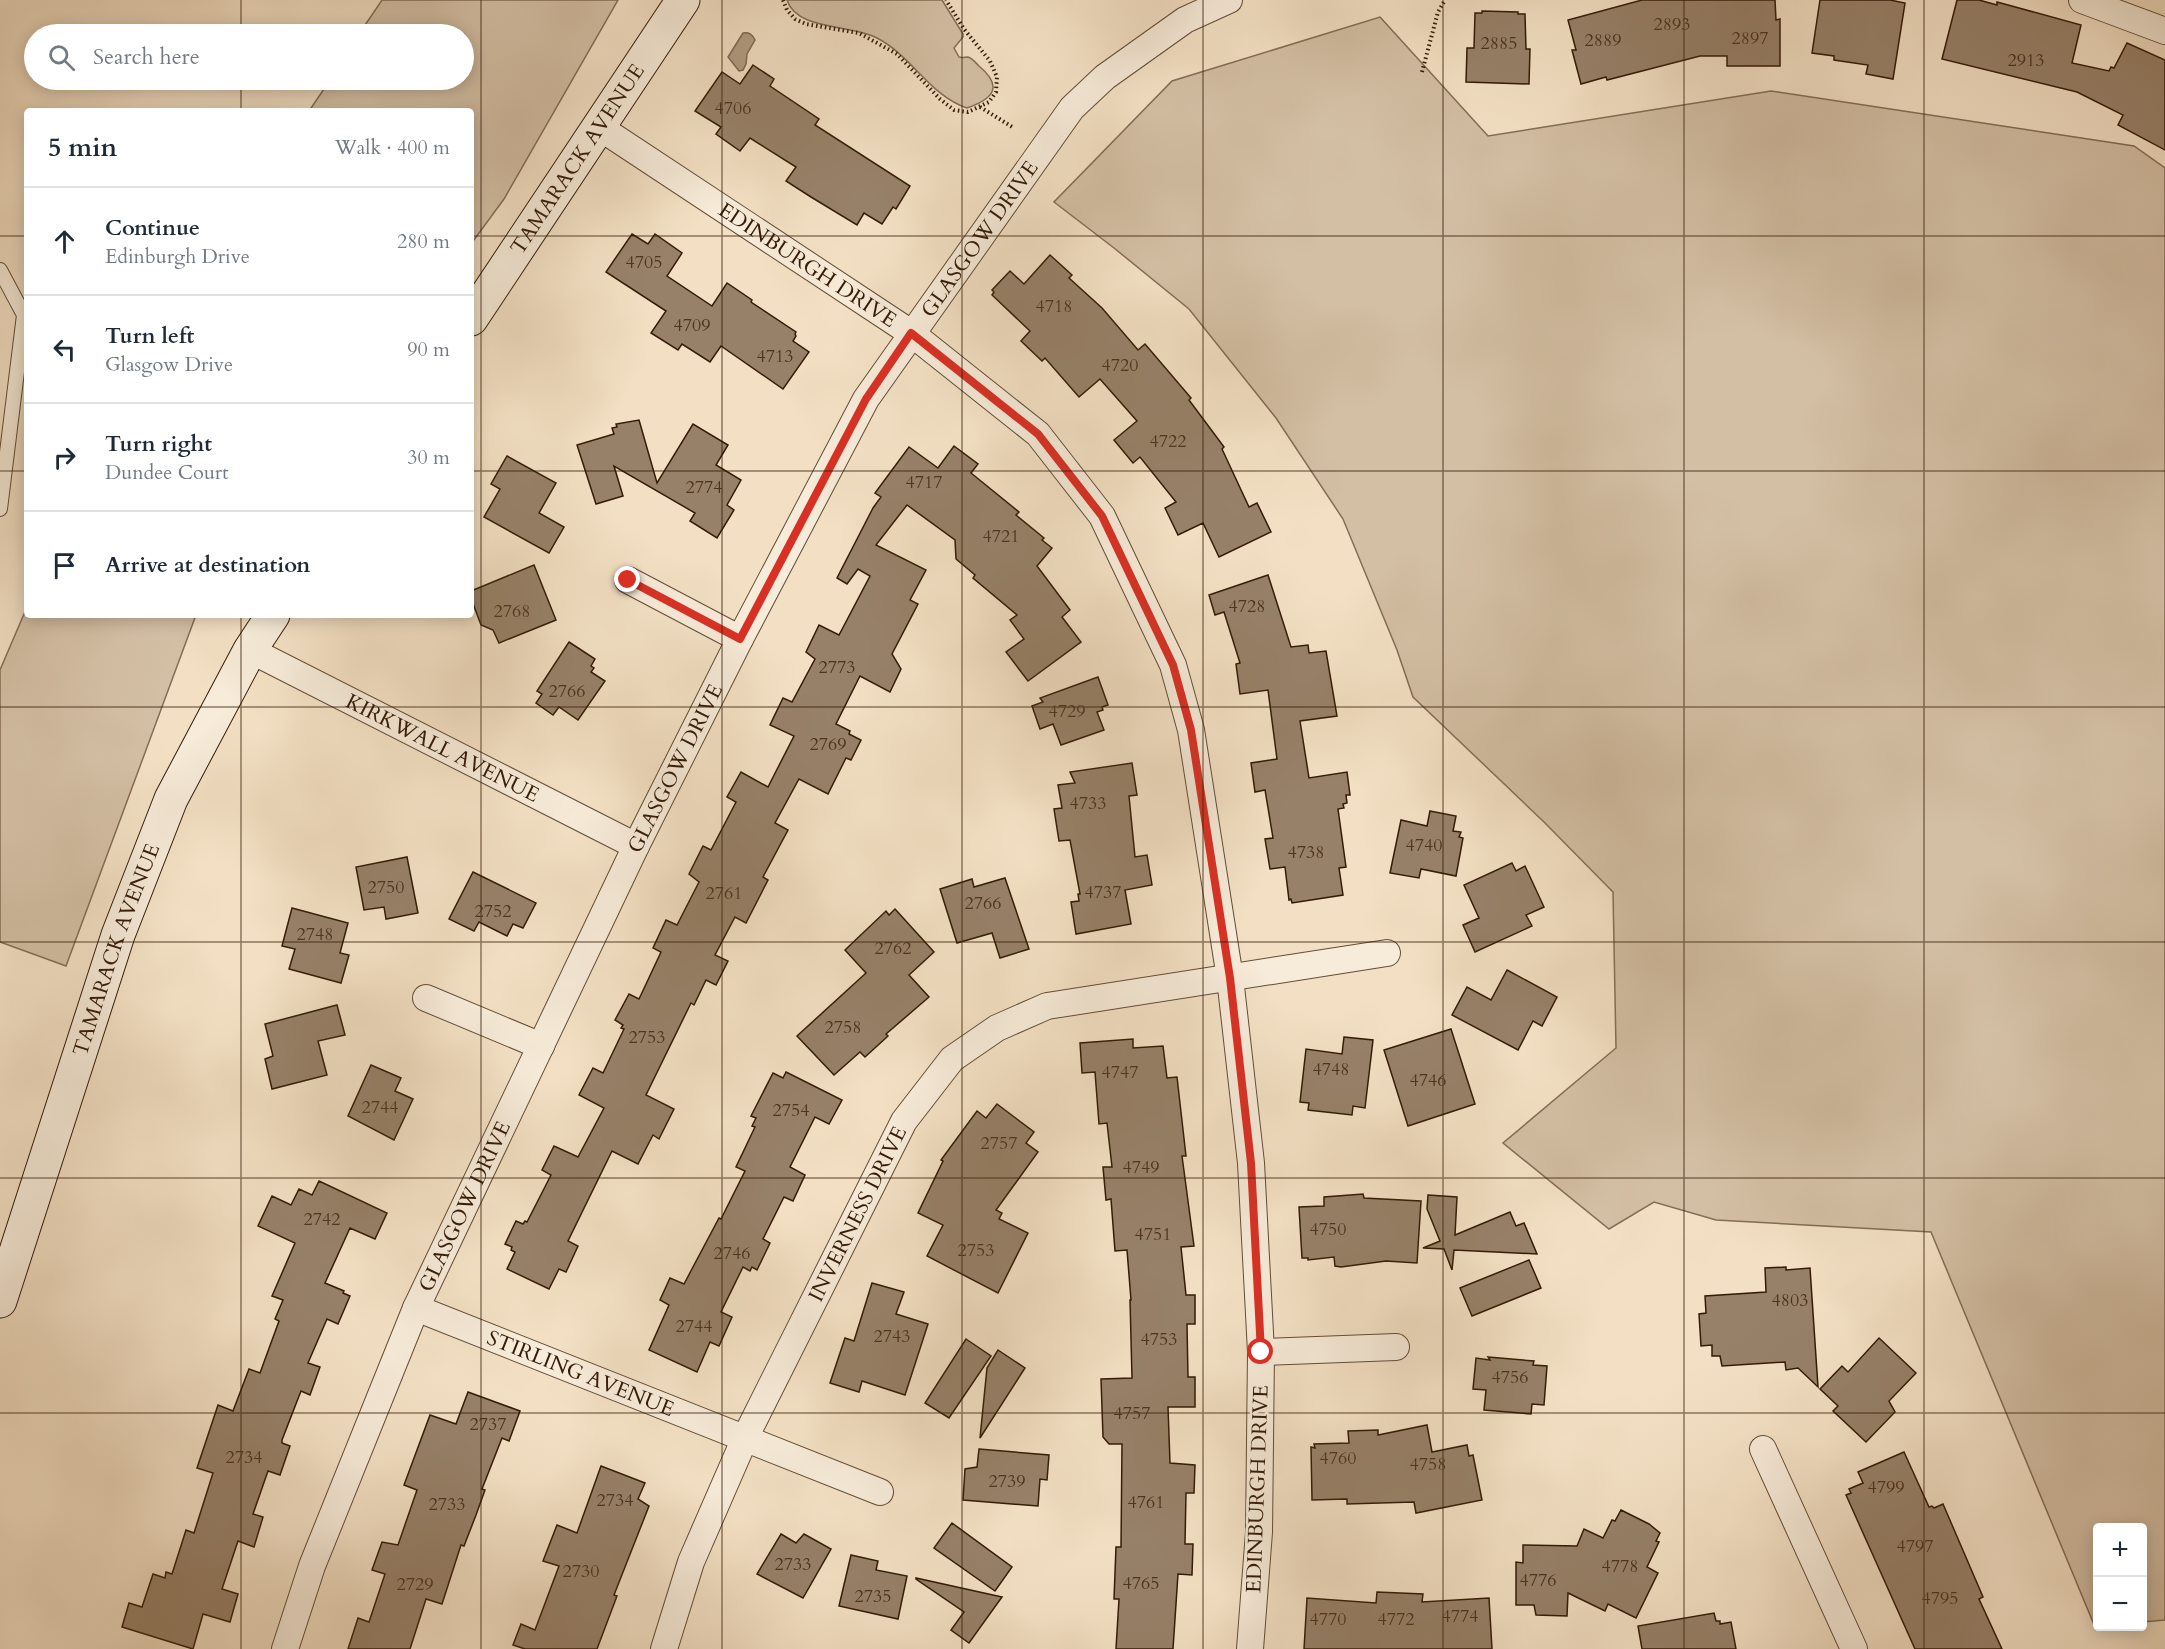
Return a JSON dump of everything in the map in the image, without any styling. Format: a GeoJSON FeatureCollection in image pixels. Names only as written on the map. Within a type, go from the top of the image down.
{"type":"FeatureCollection","features":[{"type":"Feature","properties":{"kind":"main road","name":"TAMARACK AVENUE"},"geometry":{"type":"LineString","coordinates":[[474,315],[683,0]]}},
{"type":"Feature","properties":{"kind":"main road","name":"TAMARACK AVENUE"},"geometry":{"type":"LineString","coordinates":[[0,1301],[118,935],[171,799],[250,650],[271,618]]}},
{"type":"Feature","properties":{"kind":"street","name":"GLASGOW DRIVE"},"geometry":{"type":"LineString","coordinates":[[285,1649],[312,1566],[416,1308],[636,846],[740,639],[866,399],[1072,108],[1105,77],[1185,20],[1229,0]]}},
{"type":"Feature","properties":{"kind":"street"},"geometry":{"type":"LineString","coordinates":[[2082,0],[2165,31]]}},
{"type":"Feature","properties":{"kind":"street","name":"EDINBURGH DRIVE"},"geometry":{"type":"LineString","coordinates":[[599,128],[911,333],[1038,434],[1102,516],[1173,665],[1191,730],[1230,978],[1251,1163],[1261,1352],[1259,1532],[1250,1649]]}},
{"type":"Feature","properties":{"kind":"street"},"geometry":{"type":"LineString","coordinates":[[628,580],[740,639]]}},
{"type":"Feature","properties":{"kind":"street","name":"KIRKWALL AVENUE"},"geometry":{"type":"LineString","coordinates":[[250,650],[636,846]]}},
{"type":"Feature","properties":{"kind":"street","name":"INVERNESS DRIVE"},"geometry":{"type":"LineString","coordinates":[[664,1649],[691,1562],[745,1438],[904,1121],[952,1059],[997,1028],[1047,1006],[1387,953]]}},
{"type":"Feature","properties":{"kind":"street"},"geometry":{"type":"LineString","coordinates":[[426,998],[540,1046]]}},
{"type":"Feature","properties":{"kind":"street","name":"STIRLING AVENUE"},"geometry":{"type":"LineString","coordinates":[[416,1308],[880,1492]]}},
{"type":"Feature","properties":{"kind":"street"},"geometry":{"type":"LineString","coordinates":[[1261,1352],[1396,1347]]}},
{"type":"Feature","properties":{"kind":"street"},"geometry":{"type":"LineString","coordinates":[[1763,1449],[1854,1649]]}},
{"type":"Feature","properties":{"kind":"lane"},"geometry":{"type":"LineString","coordinates":[[0,270],[24,315],[0,509]]}},
{"type":"Feature","properties":{"kind":"path"},"geometry":{"type":"LineString","coordinates":[[783,0],[787,10],[795,19],[806,24],[859,33],[897,54],[940,99],[954,110],[968,112],[989,102],[996,92],[997,77],[990,61],[964,29],[946,0]]}},
{"type":"Feature","properties":{"kind":"path"},"geometry":{"type":"LineString","coordinates":[[1422,72],[1435,22],[1445,0]]}},
{"type":"Feature","properties":{"kind":"path"},"geometry":{"type":"LineString","coordinates":[[980,107],[1014,128]]}},
{"type":"Feature","properties":{"kind":"shaded area"},"geometry":{"type":"Polygon","coordinates":[[[382,0],[618,0],[504,199],[474,240],[474,108],[311,108],[323,90],[474,90],[474,24],[366,24],[382,0]]]}},
{"type":"Feature","properties":{"kind":"shaded area"},"geometry":{"type":"Polygon","coordinates":[[[787,0],[942,0],[963,34],[954,48],[959,57],[971,58],[987,73],[993,86],[992,92],[983,101],[967,108],[942,95],[901,55],[877,38],[813,22],[793,10],[787,0]]]}},
{"type":"Feature","properties":{"kind":"shaded area"},"geometry":{"type":"Polygon","coordinates":[[[1380,17],[1488,136],[1771,91],[2134,146],[2165,168],[2165,1620],[2147,1622],[2147,1523],[2093,1523],[2093,1622],[1931,1232],[1716,1220],[1654,1202],[1609,1229],[1503,1143],[1616,1048],[1613,892],[1544,822],[1413,697],[1397,650],[1343,519],[1276,418],[1189,309],[1054,202],[1172,81],[1380,17]]]}},
{"type":"Feature","properties":{"kind":"shaded area"},"geometry":{"type":"Polygon","coordinates":[[[743,33],[750,34],[755,40],[747,54],[743,70],[739,71],[728,57],[743,33]]]}},
{"type":"Feature","properties":{"kind":"shaded area"},"geometry":{"type":"Polygon","coordinates":[[[24,614],[24,618],[195,618],[66,966],[0,942],[0,670],[24,614]]]}},
{"type":"Feature","properties":{"kind":"building"},"geometry":{"type":"Polygon","coordinates":[[[1642,0],[1775,0],[1776,20],[1780,19],[1780,66],[1727,66],[1727,56],[1700,56],[1607,80],[1606,77],[1581,84],[1572,50],[1576,50],[1568,20],[1642,0]]]}},
{"type":"Feature","properties":{"kind":"building"},"geometry":{"type":"Polygon","coordinates":[[[1820,0],[1890,0],[1905,3],[1893,79],[1866,74],[1868,65],[1834,60],[1834,56],[1812,53],[1820,0]]]}},
{"type":"Feature","properties":{"kind":"building"},"geometry":{"type":"Polygon","coordinates":[[[1957,0],[1979,0],[1997,5],[1997,2],[2081,25],[2072,63],[2109,71],[2111,67],[2114,68],[2127,43],[2165,60],[2165,150],[2118,125],[2123,115],[2077,92],[1942,59],[1957,0]]]}},
{"type":"Feature","properties":{"kind":"building"},"geometry":{"type":"Polygon","coordinates":[[[1482,11],[1525,14],[1526,49],[1530,49],[1529,84],[1466,82],[1467,48],[1474,48],[1475,13],[1482,13],[1482,11]]]}},
{"type":"Feature","properties":{"kind":"building"},"geometry":{"type":"Polygon","coordinates":[[[753,65],[774,79],[770,86],[819,119],[815,125],[910,186],[896,209],[893,207],[882,224],[864,213],[857,225],[786,181],[796,167],[750,138],[740,151],[716,134],[721,127],[695,111],[722,72],[740,84],[753,65]]]}},
{"type":"Feature","properties":{"kind":"building"},"geometry":{"type":"Polygon","coordinates":[[[632,234],[648,244],[655,234],[682,253],[667,276],[712,306],[727,283],[796,332],[793,341],[809,352],[783,389],[721,346],[710,362],[682,344],[678,350],[651,333],[666,311],[606,272],[632,234]]]}},
{"type":"Feature","properties":{"kind":"building"},"geometry":{"type":"Polygon","coordinates":[[[1050,255],[1072,275],[1069,278],[1102,308],[1138,350],[1145,344],[1191,398],[1189,400],[1224,447],[1222,449],[1249,507],[1257,503],[1271,532],[1219,557],[1203,523],[1178,535],[1165,508],[1176,502],[1140,457],[1133,463],[1114,440],[1137,421],[1100,379],[1079,397],[1045,358],[1042,361],[1021,341],[1030,331],[992,295],[994,292],[992,290],[1010,271],[1024,284],[1050,255]]]}},
{"type":"Feature","properties":{"kind":"building"},"geometry":{"type":"Polygon","coordinates":[[[639,420],[657,483],[693,424],[728,445],[716,465],[741,480],[727,505],[734,510],[717,538],[690,521],[695,513],[614,466],[623,496],[596,504],[577,445],[614,434],[612,428],[617,427],[616,424],[639,420]]]}},
{"type":"Feature","properties":{"kind":"building"},"geometry":{"type":"Polygon","coordinates":[[[954,446],[978,464],[971,473],[1019,512],[1016,515],[1044,538],[1042,540],[1052,548],[1037,566],[1070,610],[1062,617],[1081,642],[1028,681],[1006,652],[1024,639],[1010,620],[1017,615],[973,578],[975,575],[956,559],[955,540],[907,505],[876,545],[926,570],[910,600],[918,604],[892,654],[901,669],[890,692],[860,676],[836,724],[861,740],[851,760],[846,758],[828,794],[799,779],[775,823],[788,830],[763,877],[768,880],[746,923],[735,917],[715,955],[728,961],[716,985],[706,980],[694,1005],[691,1003],[646,1095],[674,1109],[659,1139],[653,1135],[638,1164],[612,1151],[568,1241],[578,1246],[566,1272],[559,1269],[549,1289],[507,1269],[515,1252],[511,1250],[512,1247],[505,1244],[516,1221],[523,1224],[527,1222],[551,1175],[542,1170],[554,1146],[578,1157],[604,1108],[579,1095],[593,1068],[603,1073],[624,1029],[621,1028],[623,1025],[615,1020],[629,994],[639,999],[661,952],[653,948],[666,920],[677,925],[699,882],[689,874],[703,846],[711,850],[736,802],[727,797],[741,772],[768,787],[794,736],[770,725],[783,698],[792,702],[815,659],[806,652],[819,625],[839,635],[870,576],[858,569],[847,584],[837,578],[881,497],[875,493],[909,447],[938,468],[954,446]]]}},
{"type":"Feature","properties":{"kind":"building"},"geometry":{"type":"Polygon","coordinates":[[[507,456],[556,483],[539,513],[564,527],[549,553],[484,517],[500,489],[491,484],[507,456]]]}},
{"type":"Feature","properties":{"kind":"building"},"geometry":{"type":"Polygon","coordinates":[[[534,565],[556,620],[499,643],[493,630],[481,625],[474,606],[474,590],[534,565]]]}},
{"type":"Feature","properties":{"kind":"building"},"geometry":{"type":"Polygon","coordinates":[[[1268,575],[1291,647],[1308,645],[1309,653],[1326,651],[1337,716],[1300,721],[1309,778],[1347,772],[1350,795],[1346,795],[1347,803],[1343,804],[1344,808],[1338,809],[1346,867],[1339,868],[1343,895],[1292,903],[1291,899],[1289,900],[1285,867],[1270,869],[1265,839],[1273,838],[1265,790],[1255,792],[1251,763],[1277,759],[1268,690],[1240,694],[1236,664],[1240,663],[1224,612],[1215,615],[1209,595],[1268,575]]]}},
{"type":"Feature","properties":{"kind":"building"},"geometry":{"type":"Polygon","coordinates":[[[569,642],[595,659],[591,672],[605,681],[578,720],[559,707],[553,715],[536,703],[542,694],[537,691],[569,642]]]}},
{"type":"Feature","properties":{"kind":"building"},"geometry":{"type":"Polygon","coordinates":[[[1098,677],[1108,705],[1097,712],[1104,730],[1061,745],[1053,724],[1040,729],[1032,706],[1043,702],[1040,698],[1098,677]]]}},
{"type":"Feature","properties":{"kind":"building"},"geometry":{"type":"Polygon","coordinates":[[[1132,763],[1137,795],[1129,796],[1135,857],[1147,855],[1152,885],[1125,890],[1131,924],[1076,934],[1071,902],[1079,901],[1078,894],[1080,894],[1070,840],[1059,841],[1054,809],[1062,808],[1058,785],[1075,783],[1070,772],[1132,763]]]}},
{"type":"Feature","properties":{"kind":"building"},"geometry":{"type":"Polygon","coordinates":[[[1430,811],[1456,816],[1453,831],[1461,832],[1459,837],[1463,838],[1456,876],[1421,869],[1419,878],[1390,873],[1401,820],[1427,826],[1430,811]]]}},
{"type":"Feature","properties":{"kind":"building"},"geometry":{"type":"Polygon","coordinates":[[[407,857],[418,913],[386,919],[384,907],[364,910],[356,867],[407,857]]]}},
{"type":"Feature","properties":{"kind":"building"},"geometry":{"type":"Polygon","coordinates":[[[1512,863],[1516,871],[1525,866],[1544,907],[1526,915],[1532,926],[1475,952],[1463,925],[1479,918],[1464,885],[1512,863]]]}},
{"type":"Feature","properties":{"kind":"building"},"geometry":{"type":"Polygon","coordinates":[[[473,872],[536,903],[523,928],[513,924],[507,936],[479,922],[474,931],[449,919],[473,872]]]}},
{"type":"Feature","properties":{"kind":"building"},"geometry":{"type":"Polygon","coordinates":[[[1005,878],[1029,949],[1000,958],[992,933],[957,943],[940,889],[972,879],[974,887],[1005,878]]]}},
{"type":"Feature","properties":{"kind":"building"},"geometry":{"type":"Polygon","coordinates":[[[292,908],[348,923],[340,953],[349,955],[341,983],[289,969],[295,949],[282,946],[292,908]]]}},
{"type":"Feature","properties":{"kind":"building"},"geometry":{"type":"Polygon","coordinates":[[[895,909],[934,952],[909,975],[929,997],[886,1034],[888,1036],[865,1057],[860,1052],[834,1075],[797,1036],[866,973],[845,950],[886,911],[889,915],[895,909]]]}},
{"type":"Feature","properties":{"kind":"building"},"geometry":{"type":"Polygon","coordinates":[[[1507,970],[1557,997],[1542,1026],[1533,1021],[1518,1050],[1452,1015],[1467,987],[1491,1000],[1507,970]]]}},
{"type":"Feature","properties":{"kind":"building"},"geometry":{"type":"Polygon","coordinates":[[[337,1005],[345,1035],[318,1041],[327,1075],[272,1089],[265,1059],[273,1056],[265,1024],[337,1005]]]}},
{"type":"Feature","properties":{"kind":"building"},"geometry":{"type":"Polygon","coordinates":[[[1451,1029],[1475,1104],[1408,1126],[1384,1050],[1451,1029]]]}},
{"type":"Feature","properties":{"kind":"building"},"geometry":{"type":"Polygon","coordinates":[[[1344,1037],[1373,1040],[1365,1108],[1353,1106],[1352,1115],[1308,1110],[1309,1103],[1300,1102],[1306,1049],[1342,1054],[1344,1037]]]}},
{"type":"Feature","properties":{"kind":"building"},"geometry":{"type":"Polygon","coordinates":[[[1133,1039],[1133,1048],[1163,1046],[1167,1078],[1177,1077],[1186,1156],[1182,1156],[1194,1246],[1181,1247],[1186,1295],[1195,1295],[1195,1324],[1187,1324],[1188,1377],[1195,1377],[1195,1407],[1168,1407],[1170,1463],[1195,1465],[1194,1493],[1186,1493],[1185,1544],[1193,1544],[1192,1575],[1178,1574],[1173,1649],[1116,1649],[1119,1599],[1114,1599],[1116,1547],[1121,1547],[1122,1444],[1109,1444],[1103,1437],[1101,1379],[1132,1378],[1131,1300],[1127,1250],[1115,1251],[1111,1199],[1106,1200],[1103,1167],[1112,1167],[1107,1123],[1099,1124],[1095,1072],[1082,1073],[1080,1043],[1133,1039]]]}},
{"type":"Feature","properties":{"kind":"building"},"geometry":{"type":"Polygon","coordinates":[[[371,1065],[401,1078],[395,1091],[413,1099],[394,1140],[348,1116],[371,1065]]]}},
{"type":"Feature","properties":{"kind":"building"},"geometry":{"type":"Polygon","coordinates":[[[786,1072],[842,1100],[829,1124],[815,1117],[790,1167],[805,1175],[793,1201],[784,1197],[763,1239],[770,1243],[757,1270],[752,1267],[750,1271],[743,1267],[721,1312],[732,1317],[719,1346],[710,1342],[697,1372],[649,1350],[669,1305],[660,1300],[670,1278],[684,1284],[719,1218],[721,1219],[745,1171],[736,1167],[755,1127],[752,1126],[756,1118],[751,1116],[773,1073],[783,1078],[786,1072]]]}},
{"type":"Feature","properties":{"kind":"building"},"geometry":{"type":"Polygon","coordinates":[[[997,1104],[1034,1132],[1026,1143],[1038,1152],[996,1210],[1002,1213],[999,1219],[1028,1233],[998,1293],[927,1256],[943,1225],[918,1213],[943,1161],[941,1160],[977,1111],[986,1118],[997,1104]]]}},
{"type":"Feature","properties":{"kind":"building"},"geometry":{"type":"Polygon","coordinates":[[[319,1181],[387,1213],[375,1239],[350,1228],[325,1283],[350,1296],[338,1324],[327,1319],[308,1363],[320,1367],[310,1395],[301,1391],[282,1440],[282,1443],[290,1446],[280,1475],[268,1471],[253,1514],[263,1517],[254,1547],[238,1541],[222,1589],[238,1594],[230,1622],[203,1614],[193,1649],[122,1627],[129,1603],[142,1607],[153,1574],[165,1578],[166,1572],[172,1574],[186,1530],[194,1533],[213,1473],[197,1468],[218,1405],[233,1411],[249,1369],[260,1373],[279,1321],[275,1319],[283,1300],[272,1296],[295,1243],[258,1226],[272,1196],[291,1205],[299,1189],[312,1195],[319,1181]]]}},
{"type":"Feature","properties":{"kind":"building"},"geometry":{"type":"Polygon","coordinates":[[[1363,1194],[1364,1198],[1421,1201],[1417,1263],[1386,1261],[1341,1267],[1335,1266],[1334,1257],[1308,1260],[1308,1258],[1302,1258],[1299,1207],[1324,1206],[1324,1197],[1363,1194]]]}},
{"type":"Feature","properties":{"kind":"building"},"geometry":{"type":"Polygon","coordinates":[[[1428,1195],[1457,1197],[1455,1235],[1510,1212],[1516,1226],[1524,1223],[1537,1254],[1454,1250],[1452,1270],[1444,1249],[1423,1248],[1440,1241],[1427,1209],[1428,1195]]]}},
{"type":"Feature","properties":{"kind":"building"},"geometry":{"type":"Polygon","coordinates":[[[1529,1260],[1541,1288],[1472,1316],[1460,1288],[1529,1260]]]}},
{"type":"Feature","properties":{"kind":"building"},"geometry":{"type":"Polygon","coordinates":[[[1786,1267],[1786,1270],[1810,1268],[1818,1387],[1798,1368],[1786,1370],[1785,1362],[1722,1366],[1720,1356],[1712,1356],[1712,1345],[1701,1346],[1699,1314],[1706,1313],[1705,1296],[1766,1292],[1765,1268],[1786,1267]]]}},
{"type":"Feature","properties":{"kind":"building"},"geometry":{"type":"Polygon","coordinates":[[[872,1283],[904,1292],[896,1314],[928,1324],[905,1395],[862,1381],[859,1392],[830,1383],[845,1338],[854,1341],[872,1283]]]}},
{"type":"Feature","properties":{"kind":"building"},"geometry":{"type":"Polygon","coordinates":[[[1879,1338],[1916,1373],[1889,1401],[1895,1412],[1866,1442],[1833,1411],[1838,1406],[1820,1389],[1842,1366],[1848,1372],[1879,1338]]]}},
{"type":"Feature","properties":{"kind":"building"},"geometry":{"type":"Polygon","coordinates":[[[966,1339],[991,1356],[949,1418],[925,1403],[966,1339]]]}},
{"type":"Feature","properties":{"kind":"building"},"geometry":{"type":"Polygon","coordinates":[[[998,1350],[1025,1368],[980,1438],[987,1368],[998,1350]]]}},
{"type":"Feature","properties":{"kind":"building"},"geometry":{"type":"Polygon","coordinates":[[[1488,1357],[1534,1361],[1533,1365],[1547,1366],[1544,1405],[1532,1404],[1531,1414],[1484,1410],[1486,1390],[1473,1389],[1476,1358],[1490,1360],[1488,1357]]]}},
{"type":"Feature","properties":{"kind":"building"},"geometry":{"type":"Polygon","coordinates":[[[468,1392],[520,1411],[509,1441],[502,1438],[482,1489],[485,1490],[476,1515],[464,1546],[461,1545],[442,1604],[426,1599],[410,1649],[348,1649],[358,1618],[369,1622],[385,1574],[372,1570],[382,1542],[398,1545],[417,1490],[404,1485],[430,1415],[456,1424],[468,1392]]]}},
{"type":"Feature","properties":{"kind":"building"},"geometry":{"type":"Polygon","coordinates":[[[1427,1425],[1432,1452],[1467,1445],[1469,1456],[1473,1455],[1482,1500],[1416,1513],[1414,1502],[1347,1504],[1347,1499],[1312,1500],[1311,1447],[1315,1448],[1314,1444],[1349,1443],[1348,1431],[1378,1430],[1378,1435],[1427,1425]]]}},
{"type":"Feature","properties":{"kind":"building"},"geometry":{"type":"Polygon","coordinates":[[[979,1449],[1049,1455],[1047,1480],[1040,1479],[1038,1506],[963,1500],[965,1469],[977,1467],[979,1449]]]}},
{"type":"Feature","properties":{"kind":"building"},"geometry":{"type":"Polygon","coordinates":[[[1904,1452],[1929,1507],[1934,1508],[1943,1504],[1983,1597],[1979,1599],[2002,1649],[1915,1649],[1846,1495],[1851,1493],[1849,1489],[1863,1483],[1858,1472],[1904,1452]]]}},
{"type":"Feature","properties":{"kind":"building"},"geometry":{"type":"Polygon","coordinates":[[[601,1466],[645,1483],[638,1499],[649,1506],[614,1595],[617,1596],[597,1649],[525,1649],[513,1645],[521,1624],[535,1630],[559,1566],[543,1561],[557,1525],[577,1533],[601,1466]]]}},
{"type":"Feature","properties":{"kind":"building"},"geometry":{"type":"Polygon","coordinates":[[[1621,1510],[1649,1524],[1660,1533],[1656,1541],[1659,1542],[1647,1567],[1658,1573],[1636,1618],[1608,1604],[1605,1611],[1568,1593],[1567,1616],[1536,1615],[1534,1605],[1516,1605],[1516,1562],[1523,1563],[1523,1545],[1577,1546],[1584,1529],[1603,1538],[1612,1520],[1615,1521],[1621,1510]]]}},
{"type":"Feature","properties":{"kind":"building"},"geometry":{"type":"Polygon","coordinates":[[[952,1523],[1012,1567],[995,1591],[934,1548],[952,1523]]]}},
{"type":"Feature","properties":{"kind":"building"},"geometry":{"type":"Polygon","coordinates":[[[781,1534],[796,1543],[804,1534],[831,1549],[803,1598],[757,1574],[781,1534]]]}},
{"type":"Feature","properties":{"kind":"building"},"geometry":{"type":"Polygon","coordinates":[[[851,1555],[878,1561],[876,1570],[907,1576],[898,1619],[839,1606],[851,1555]]]}},
{"type":"Feature","properties":{"kind":"building"},"geometry":{"type":"Polygon","coordinates":[[[916,1579],[1002,1597],[969,1643],[951,1630],[964,1612],[916,1579]]]}},
{"type":"Feature","properties":{"kind":"building"},"geometry":{"type":"Polygon","coordinates":[[[1377,1592],[1423,1594],[1422,1602],[1489,1598],[1492,1649],[1304,1649],[1307,1598],[1376,1603],[1377,1592]]]}},
{"type":"Feature","properties":{"kind":"building"},"geometry":{"type":"Polygon","coordinates":[[[1714,1613],[1716,1621],[1720,1621],[1720,1624],[1731,1622],[1736,1649],[1642,1649],[1638,1626],[1714,1613]]]}},
{"type":"Feature","properties":{"kind":"route"},"geometry":{"type":"LineString","coordinates":[[628,580],[740,639],[866,399],[911,333],[1038,434],[1102,516],[1173,665],[1191,730],[1230,978],[1251,1163],[1261,1352]]}}]}
